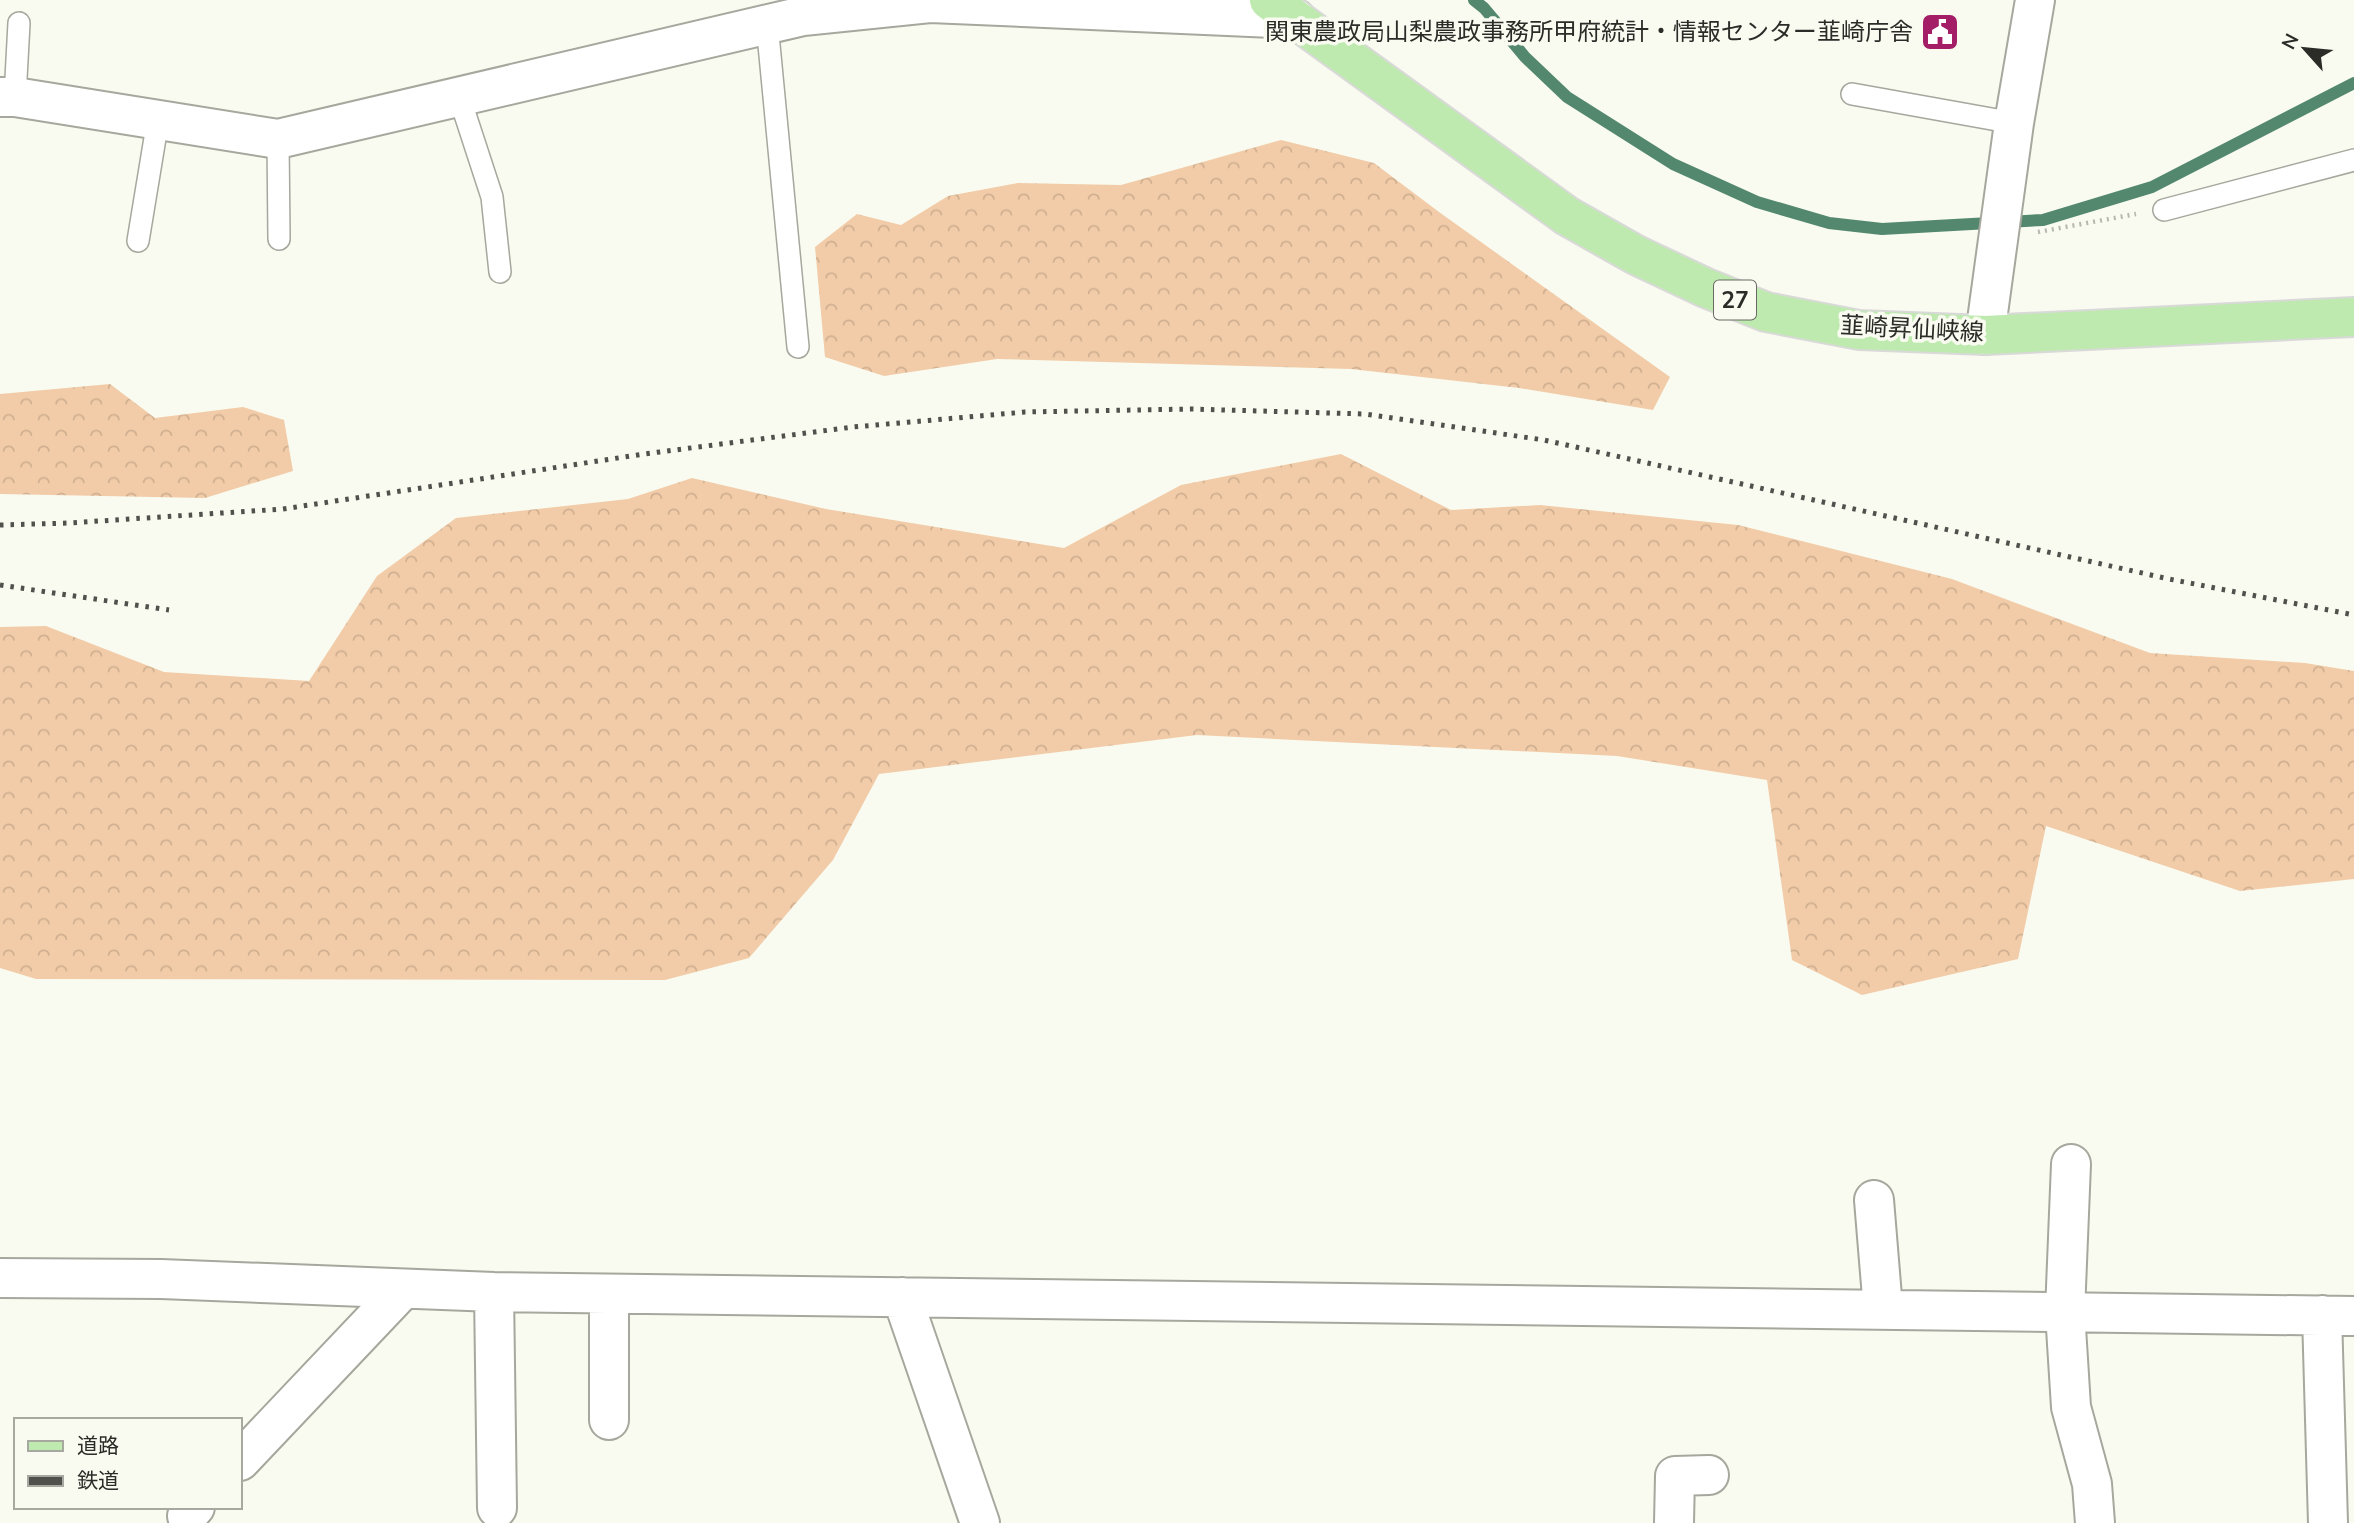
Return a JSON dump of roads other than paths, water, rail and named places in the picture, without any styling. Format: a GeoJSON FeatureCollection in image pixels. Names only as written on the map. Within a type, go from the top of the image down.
{"type":"FeatureCollection","features":[{"type":"Feature","properties":{"kind":"main road","name":"韮崎昇仙峡線"},"geometry":{"type":"LineString","coordinates":[[1283,10],[1567,216],[1636,255],[1706,288],[1766,312],[1860,330],[1985,335],[2354,317]]}},
{"type":"Feature","properties":{"kind":"street"},"geometry":{"type":"LineString","coordinates":[[1985,335],[2014,123],[2035,0]]}},
{"type":"Feature","properties":{"kind":"street"},"geometry":{"type":"LineString","coordinates":[[8,97],[278,139],[790,13],[930,3],[1283,10]]}},
{"type":"Feature","properties":{"kind":"street"},"geometry":{"type":"LineString","coordinates":[[2071,1164],[2065,1312],[2071,1408],[2092,1484],[2095,1523]]}},
{"type":"Feature","properties":{"kind":"street"},"geometry":{"type":"LineString","coordinates":[[1874,1200],[1882,1309]]}},
{"type":"Feature","properties":{"kind":"street"},"geometry":{"type":"LineString","coordinates":[[0,1278],[161,1279],[609,1294],[2338,1316],[2337,1506]]}},
{"type":"Feature","properties":{"kind":"street"},"geometry":{"type":"LineString","coordinates":[[242,1459],[403,1289]]}},
{"type":"Feature","properties":{"kind":"street"},"geometry":{"type":"LineString","coordinates":[[494,1292],[497,1508]]}},
{"type":"Feature","properties":{"kind":"street"},"geometry":{"type":"LineString","coordinates":[[609,1294],[609,1420]]}},
{"type":"Feature","properties":{"kind":"street"},"geometry":{"type":"LineString","coordinates":[[902,1297],[980,1523]]}},
{"type":"Feature","properties":{"kind":"street"},"geometry":{"type":"LineString","coordinates":[[1674,1523],[1675,1476],[1709,1475]]}},
{"type":"Feature","properties":{"kind":"lane"},"geometry":{"type":"LineString","coordinates":[[790,13],[798,347]]}},
{"type":"Feature","properties":{"kind":"lane"},"geometry":{"type":"LineString","coordinates":[[8,97],[19,23]]}},
{"type":"Feature","properties":{"kind":"lane"},"geometry":{"type":"LineString","coordinates":[[1852,93],[2014,123]]}},
{"type":"Feature","properties":{"kind":"lane"},"geometry":{"type":"LineString","coordinates":[[459,96],[492,197],[500,272]]}},
{"type":"Feature","properties":{"kind":"lane"},"geometry":{"type":"LineString","coordinates":[[138,241],[158,120]]}},
{"type":"Feature","properties":{"kind":"lane"},"geometry":{"type":"LineString","coordinates":[[278,139],[279,239]]}},
{"type":"Feature","properties":{"kind":"lane"},"geometry":{"type":"LineString","coordinates":[[2164,210],[2354,160]]}},
{"type":"Feature","properties":{"kind":"waterway"},"geometry":{"type":"LineString","coordinates":[[1474,0],[1484,8],[1525,57],[1567,97],[1673,164],[1757,202],[1829,223],[1882,229],[2043,220],[2152,187],[2354,83]]}},
{"type":"Feature","properties":{"kind":"railway"},"geometry":{"type":"LineString","coordinates":[[0,525],[283,509],[644,454],[853,427],[1025,412],[1190,409],[1365,414],[1544,440],[2169,579],[2354,615]]}},
{"type":"Feature","properties":{"kind":"railway"},"geometry":{"type":"LineString","coordinates":[[0,585],[169,610]]}},
{"type":"Feature","properties":{"kind":"place","name":"関東農政局山梨農政事務所甲府統計・情報センター韮崎庁舎"},"geometry":{"type":"Point","coordinates":[1940,32]}}]}
